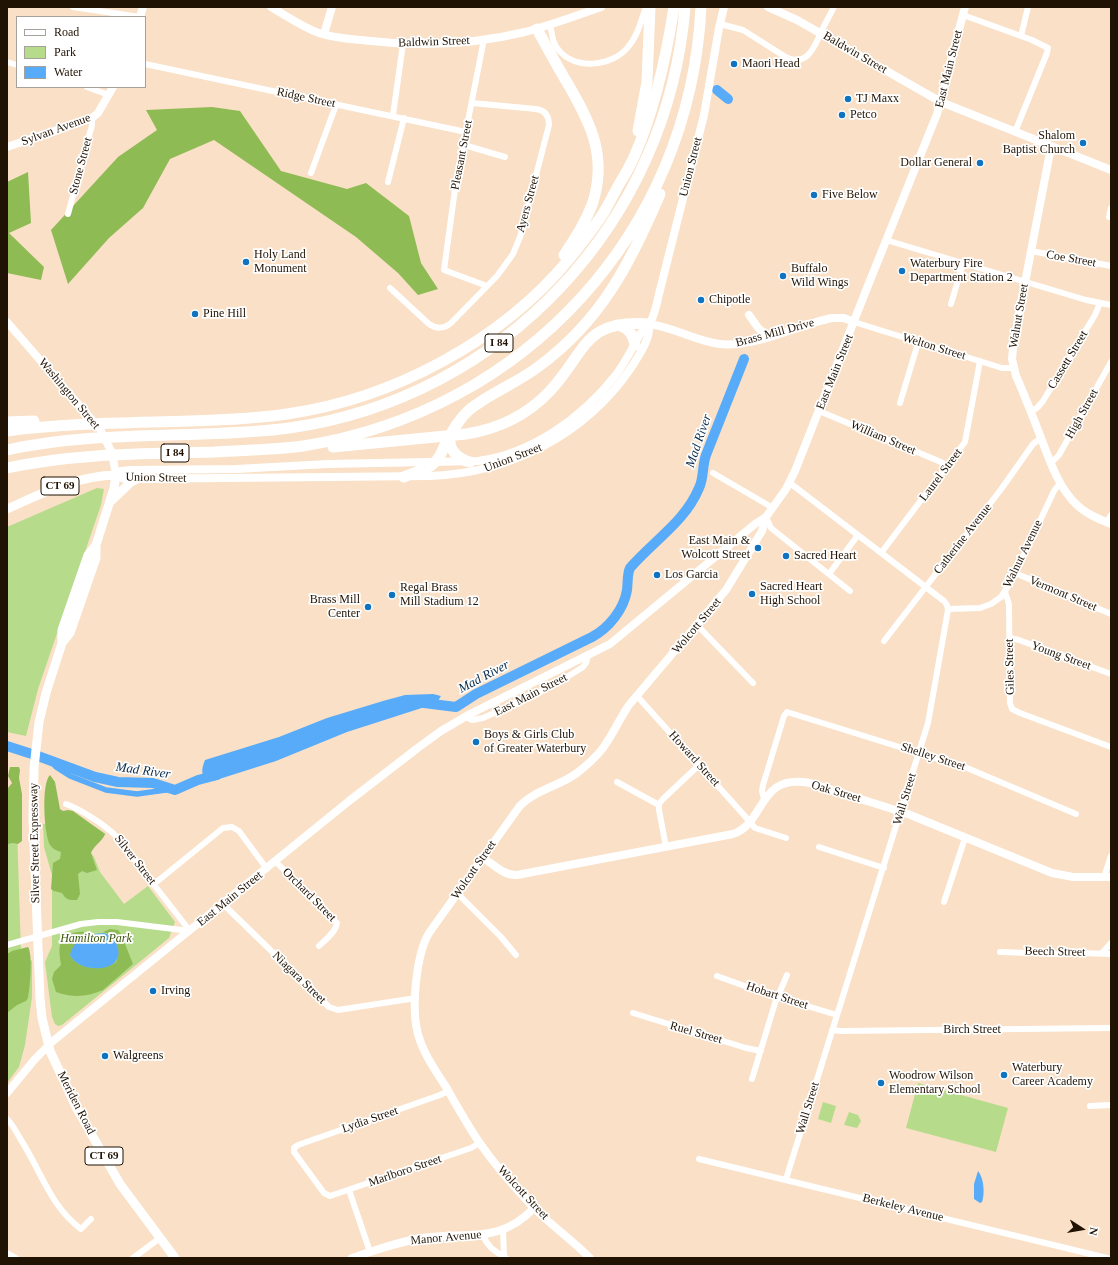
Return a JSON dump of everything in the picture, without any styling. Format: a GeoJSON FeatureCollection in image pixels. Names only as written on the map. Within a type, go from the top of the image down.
{"type":"FeatureCollection","features":[{"type":"Feature","properties":{"kind":"highway"},"geometry":{"type":"LineString","coordinates":[[622,178],[637,132],[646,93],[650,7]]}},
{"type":"Feature","properties":{"kind":"highway"},"geometry":{"type":"LineString","coordinates":[[7,431],[68,425],[258,418],[304,412],[340,403],[381,390],[428,370],[476,341],[512,314],[549,281],[569,259],[600,217],[635,156],[652,107],[664,62],[674,7]]}},
{"type":"Feature","properties":{"kind":"highway","name":"I 84"},"geometry":{"type":"LineString","coordinates":[[7,450],[83,438],[269,431],[305,426],[343,418],[389,402],[434,383],[468,364],[506,337],[538,310],[577,270],[611,225],[631,192],[649,155],[670,97],[680,50],[685,7]]}},
{"type":"Feature","properties":{"kind":"highway","name":"I 84"},"geometry":{"type":"LineString","coordinates":[[7,468],[54,460],[92,456],[260,450],[303,446],[369,431],[421,412],[471,387],[499,370],[524,351],[566,314],[588,291],[626,240],[642,213],[668,160],[680,127],[690,90],[697,50],[701,7]]}},
{"type":"Feature","properties":{"kind":"highway"},"geometry":{"type":"LineString","coordinates":[[512,314],[549,275],[570,246],[590,209],[594,198],[597,178],[597,154],[591,127],[536,28]]}},
{"type":"Feature","properties":{"kind":"highway"},"geometry":{"type":"LineString","coordinates":[[404,477],[428,468],[435,463],[456,435],[457,424],[470,410],[544,363],[573,338],[595,313],[619,278],[644,230],[668,176],[668,160]]}},
{"type":"Feature","properties":{"kind":"highway"},"geometry":{"type":"LineString","coordinates":[[303,446],[318,449],[361,443],[456,435],[481,431],[499,426],[514,419],[530,408],[554,385],[590,338],[602,330],[614,325],[631,323],[649,324]]}},
{"type":"Feature","properties":{"kind":"highway"},"geometry":{"type":"LineString","coordinates":[[614,325],[621,326],[629,330],[635,345]]}},
{"type":"Feature","properties":{"kind":"highway"},"geometry":{"type":"LineString","coordinates":[[7,422],[46,420],[68,425]]}},
{"type":"Feature","properties":{"kind":"highway"},"geometry":{"type":"LineString","coordinates":[[456,435],[450,442],[453,451],[459,458],[470,462]]}},
{"type":"Feature","properties":{"kind":"main road","name":"Baldwin Street"},"geometry":{"type":"LineString","coordinates":[[271,7],[307,28],[324,34],[346,38],[403,44],[484,39],[536,28],[601,7]]}},
{"type":"Feature","properties":{"kind":"main road"},"geometry":{"type":"LineString","coordinates":[[324,34],[332,7]]}},
{"type":"Feature","properties":{"kind":"main road","name":"Union Street"},"geometry":{"type":"LineString","coordinates":[[649,324],[642,330],[635,345],[621,367],[607,385],[570,425],[553,442],[496,467],[456,475],[404,477],[124,479],[116,475],[121,471],[131,470],[236,469],[328,464],[470,462],[490,459],[513,452],[570,425],[601,404],[624,378],[650,333],[649,324],[659,294],[704,115],[724,7]]}},
{"type":"Feature","properties":{"kind":"main road","name":"Baldwin Street"},"geometry":{"type":"LineString","coordinates":[[768,7],[796,20],[941,102],[1111,170]]}},
{"type":"Feature","properties":{"kind":"main road","name":"East Main Street"},"geometry":{"type":"LineString","coordinates":[[7,1093],[34,1059],[48,1046],[276,862],[349,801],[405,758],[432,738],[465,717],[607,646],[755,524],[766,517],[790,483],[886,240],[938,114],[964,11]]}},
{"type":"Feature","properties":{"kind":"main road","name":"Sylvan Avenue"},"geometry":{"type":"LineString","coordinates":[[7,147],[92,118],[98,113],[112,88]]}},
{"type":"Feature","properties":{"kind":"main road","name":"Walnut Street"},"geometry":{"type":"LineString","coordinates":[[1051,147],[1012,358],[1014,368],[1060,483],[1070,498],[1080,508],[1110,520]]}},
{"type":"Feature","properties":{"kind":"main road"},"geometry":{"type":"LineString","coordinates":[[749,315],[759,329],[768,336]]}},
{"type":"Feature","properties":{"kind":"main road","name":"Brass Mill Drive"},"geometry":{"type":"LineString","coordinates":[[649,324],[668,327],[700,340],[729,345],[742,343],[832,318],[844,318],[854,322]]}},
{"type":"Feature","properties":{"kind":"main road","name":"Washington Street"},"geometry":{"type":"LineString","coordinates":[[7,322],[100,429],[112,453],[116,475]]}},
{"type":"Feature","properties":{"kind":"main road","name":"Silver Street Expressway"},"geometry":{"type":"LineString","coordinates":[[48,1046],[41,1008],[37,928],[33,819],[36,747],[43,702],[62,643],[61,633],[89,553],[96,545],[115,485],[116,475]]}},
{"type":"Feature","properties":{"kind":"main road","name":"CT 69"},"geometry":{"type":"LineString","coordinates":[[7,509],[69,483],[94,477],[116,475]]}},
{"type":"Feature","properties":{"kind":"main road"},"geometry":{"type":"LineString","coordinates":[[109,503],[128,485],[137,479]]}},
{"type":"Feature","properties":{"kind":"main road","name":"Wolcott Street"},"geometry":{"type":"LineString","coordinates":[[590,1258],[534,1208],[498,1166],[480,1143],[427,1056],[418,1036],[415,1021],[418,966],[422,946],[429,933],[482,857],[522,804],[530,798],[573,775],[596,756],[606,745],[622,715],[724,594],[762,532],[766,517]]}},
{"type":"Feature","properties":{"kind":"main road","name":"Oak Street"},"geometry":{"type":"LineString","coordinates":[[482,857],[506,873],[517,875],[733,834],[741,831],[749,823],[764,799],[772,791],[779,786],[801,782],[901,811],[1052,873],[1073,876],[1107,877]]}},
{"type":"Feature","properties":{"kind":"main road","name":"Meriden Road"},"geometry":{"type":"LineString","coordinates":[[48,1046],[74,1103],[113,1172],[130,1198],[175,1258]]}},
{"type":"Feature","properties":{"kind":"main road","name":"Manor Avenue"},"geometry":{"type":"LineString","coordinates":[[352,1258],[394,1244],[424,1238],[483,1235],[503,1230],[524,1218],[534,1208]]}},
{"type":"Feature","properties":{"kind":"street"},"geometry":{"type":"LineString","coordinates":[[73,7],[133,16]]}},
{"type":"Feature","properties":{"kind":"street"},"geometry":{"type":"LineString","coordinates":[[550,24],[555,46],[564,55],[578,62],[591,64],[601,63],[617,56],[629,46],[636,35],[646,7]]}},
{"type":"Feature","properties":{"kind":"street"},"geometry":{"type":"LineString","coordinates":[[720,24],[737,27],[784,56],[793,60],[800,60],[808,55],[814,47],[834,7]]}},
{"type":"Feature","properties":{"kind":"street"},"geometry":{"type":"LineString","coordinates":[[1021,36],[1028,7]]}},
{"type":"Feature","properties":{"kind":"street"},"geometry":{"type":"LineString","coordinates":[[964,11],[1045,46],[1048,49],[1015,132]]}},
{"type":"Feature","properties":{"kind":"street","name":"Pleasant Street"},"geometry":{"type":"LineString","coordinates":[[484,39],[452,204],[444,270],[487,286]]}},
{"type":"Feature","properties":{"kind":"street"},"geometry":{"type":"LineString","coordinates":[[393,115],[403,44]]}},
{"type":"Feature","properties":{"kind":"street","name":"Ridge Street"},"geometry":{"type":"LineString","coordinates":[[146,64],[393,115],[466,132]]}},
{"type":"Feature","properties":{"kind":"street"},"geometry":{"type":"LineString","coordinates":[[90,88],[109,95]]}},
{"type":"Feature","properties":{"kind":"street","name":"Ayers Street"},"geometry":{"type":"LineString","coordinates":[[390,288],[428,324],[438,328],[447,326],[487,286],[508,261],[520,237],[549,124],[546,114],[544,111],[536,108],[472,103]]}},
{"type":"Feature","properties":{"kind":"street"},"geometry":{"type":"LineString","coordinates":[[311,173],[336,104]]}},
{"type":"Feature","properties":{"kind":"street","name":"Stone Street"},"geometry":{"type":"LineString","coordinates":[[68,214],[92,123],[92,118]]}},
{"type":"Feature","properties":{"kind":"street"},"geometry":{"type":"LineString","coordinates":[[388,182],[404,118]]}},
{"type":"Feature","properties":{"kind":"street"},"geometry":{"type":"LineString","coordinates":[[464,145],[505,157]]}},
{"type":"Feature","properties":{"kind":"street"},"geometry":{"type":"LineString","coordinates":[[1109,217],[1111,208]]}},
{"type":"Feature","properties":{"kind":"street"},"geometry":{"type":"LineString","coordinates":[[886,240],[1025,282],[1111,305]]}},
{"type":"Feature","properties":{"kind":"street","name":"Coe Street"},"geometry":{"type":"LineString","coordinates":[[1031,251],[1111,266]]}},
{"type":"Feature","properties":{"kind":"street"},"geometry":{"type":"LineString","coordinates":[[952,304],[963,263]]}},
{"type":"Feature","properties":{"kind":"street","name":"Cassett Street"},"geometry":{"type":"LineString","coordinates":[[1031,412],[1043,401],[1095,315],[1100,303]]}},
{"type":"Feature","properties":{"kind":"street","name":"Welton Street"},"geometry":{"type":"LineString","coordinates":[[854,322],[980,361],[1005,368],[1014,368]]}},
{"type":"Feature","properties":{"kind":"street"},"geometry":{"type":"LineString","coordinates":[[900,403],[918,343]]}},
{"type":"Feature","properties":{"kind":"street","name":"Laurel Street"},"geometry":{"type":"LineString","coordinates":[[881,553],[965,440],[980,361]]}},
{"type":"Feature","properties":{"kind":"street","name":"High Street"},"geometry":{"type":"LineString","coordinates":[[1051,463],[1059,455],[1111,362]]}},
{"type":"Feature","properties":{"kind":"street","name":"William Street"},"geometry":{"type":"LineString","coordinates":[[819,411],[941,462],[947,466]]}},
{"type":"Feature","properties":{"kind":"street","name":"Catherine Avenue"},"geometry":{"type":"LineString","coordinates":[[884,641],[1002,488],[1033,444],[1041,438]]}},
{"type":"Feature","properties":{"kind":"street"},"geometry":{"type":"LineString","coordinates":[[713,473],[773,508]]}},
{"type":"Feature","properties":{"kind":"street"},"geometry":{"type":"LineString","coordinates":[[790,483],[944,601],[948,609]]}},
{"type":"Feature","properties":{"kind":"street","name":"Walnut Avenue"},"geometry":{"type":"LineString","coordinates":[[948,609],[972,609],[983,607],[997,600],[1005,592],[1054,490],[1060,483]]}},
{"type":"Feature","properties":{"kind":"street"},"geometry":{"type":"LineString","coordinates":[[766,517],[771,528],[850,591]]}},
{"type":"Feature","properties":{"kind":"street"},"geometry":{"type":"LineString","coordinates":[[829,574],[858,536]]}},
{"type":"Feature","properties":{"kind":"street","name":"Vermont Street"},"geometry":{"type":"LineString","coordinates":[[1015,573],[1111,614]]}},
{"type":"Feature","properties":{"kind":"street","name":"Giles Street"},"geometry":{"type":"LineString","coordinates":[[1005,592],[1009,604],[1010,703],[1012,709],[1111,747]]}},
{"type":"Feature","properties":{"kind":"street","name":"Wall Street"},"geometry":{"type":"LineString","coordinates":[[786,1179],[884,868],[930,716],[948,609]]}},
{"type":"Feature","properties":{"kind":"street"},"geometry":{"type":"LineString","coordinates":[[697,625],[753,683]]}},
{"type":"Feature","properties":{"kind":"street","name":"Young Street"},"geometry":{"type":"LineString","coordinates":[[1010,638],[1111,674]]}},
{"type":"Feature","properties":{"kind":"street","name":"Howard Street"},"geometry":{"type":"LineString","coordinates":[[637,696],[743,814],[749,823]]}},
{"type":"Feature","properties":{"kind":"street","name":"Shelley Street"},"geometry":{"type":"LineString","coordinates":[[764,799],[762,791],[763,784],[786,713],[789,713],[972,770],[1076,814]]}},
{"type":"Feature","properties":{"kind":"street"},"geometry":{"type":"LineString","coordinates":[[666,847],[659,805],[662,799],[700,766]]}},
{"type":"Feature","properties":{"kind":"street"},"geometry":{"type":"LineString","coordinates":[[617,782],[659,805]]}},
{"type":"Feature","properties":{"kind":"street","name":"Silver Street"},"geometry":{"type":"LineString","coordinates":[[66,804],[75,808],[113,833],[190,931]]}},
{"type":"Feature","properties":{"kind":"street"},"geometry":{"type":"LineString","coordinates":[[749,823],[756,829],[786,838]]}},
{"type":"Feature","properties":{"kind":"street"},"geometry":{"type":"LineString","coordinates":[[154,884],[222,828],[232,827],[239,831],[267,868]]}},
{"type":"Feature","properties":{"kind":"street"},"geometry":{"type":"LineString","coordinates":[[944,902],[965,838]]}},
{"type":"Feature","properties":{"kind":"street"},"geometry":{"type":"LineString","coordinates":[[819,847],[884,868]]}},
{"type":"Feature","properties":{"kind":"street"},"geometry":{"type":"LineString","coordinates":[[1107,877],[1111,856]]}},
{"type":"Feature","properties":{"kind":"street","name":"Orchard Street"},"geometry":{"type":"LineString","coordinates":[[276,862],[337,923],[337,926],[333,931],[318,946]]}},
{"type":"Feature","properties":{"kind":"street"},"geometry":{"type":"LineString","coordinates":[[457,893],[501,937],[516,955]]}},
{"type":"Feature","properties":{"kind":"street","name":"Niagara Street"},"geometry":{"type":"LineString","coordinates":[[224,904],[329,1008],[338,1010],[416,998]]}},
{"type":"Feature","properties":{"kind":"street"},"geometry":{"type":"LineString","coordinates":[[7,944],[92,922],[116,922],[190,931]]}},
{"type":"Feature","properties":{"kind":"street"},"geometry":{"type":"LineString","coordinates":[[1102,953],[1111,943]]}},
{"type":"Feature","properties":{"kind":"street","name":"Beech Street"},"geometry":{"type":"LineString","coordinates":[[1000,952],[1111,954]]}},
{"type":"Feature","properties":{"kind":"street"},"geometry":{"type":"LineString","coordinates":[[752,1080],[777,997],[787,975]]}},
{"type":"Feature","properties":{"kind":"street","name":"Hobart Street"},"geometry":{"type":"LineString","coordinates":[[717,976],[777,997],[837,1015]]}},
{"type":"Feature","properties":{"kind":"street","name":"Ruel Street"},"geometry":{"type":"LineString","coordinates":[[633,1013],[746,1048],[761,1051]]}},
{"type":"Feature","properties":{"kind":"street","name":"Birch Street"},"geometry":{"type":"LineString","coordinates":[[832,1030],[1111,1028]]}},
{"type":"Feature","properties":{"kind":"street","name":"Lydia Street"},"geometry":{"type":"LineString","coordinates":[[328,1196],[324,1193],[295,1154],[294,1149],[298,1145],[448,1091]]}},
{"type":"Feature","properties":{"kind":"street"},"geometry":{"type":"LineString","coordinates":[[1090,1106],[1111,1106]]}},
{"type":"Feature","properties":{"kind":"street"},"geometry":{"type":"LineString","coordinates":[[7,1119],[26,1148],[54,1201],[62,1212],[81,1229],[91,1219]]}},
{"type":"Feature","properties":{"kind":"street","name":"Marlboro Street"},"geometry":{"type":"LineString","coordinates":[[328,1196],[471,1148],[480,1143]]}},
{"type":"Feature","properties":{"kind":"street","name":"Berkeley Avenue"},"geometry":{"type":"LineString","coordinates":[[699,1158],[1107,1258]]}},
{"type":"Feature","properties":{"kind":"street"},"geometry":{"type":"LineString","coordinates":[[348,1190],[370,1252]]}},
{"type":"Feature","properties":{"kind":"street"},"geometry":{"type":"LineString","coordinates":[[483,1235],[488,1245],[498,1254],[505,1257],[503,1230]]}},
{"type":"Feature","properties":{"kind":"street"},"geometry":{"type":"LineString","coordinates":[[133,1258],[160,1238]]}},
{"type":"Feature","properties":{"kind":"street"},"geometry":{"type":"LineString","coordinates":[[7,1253],[16,1258]]}},
{"type":"Feature","properties":{"kind":"green space"},"geometry":{"type":"Polygon","coordinates":[[[212,107],[240,111],[281,171],[347,189],[366,183],[409,216],[421,263],[438,289],[418,295],[398,273],[356,237],[214,140],[170,159],[143,208],[109,238],[68,284],[51,230],[118,157],[157,130],[146,110],[212,107]]]}},
{"type":"Feature","properties":{"kind":"green space"},"geometry":{"type":"Polygon","coordinates":[[[28,172],[31,223],[9,233],[44,267],[41,280],[7,273],[7,182],[28,172]]]}},
{"type":"Feature","properties":{"kind":"green space"},"geometry":{"type":"Polygon","coordinates":[[[97,488],[104,489],[101,505],[38,689],[26,736],[7,732],[7,527],[97,488]]]}},
{"type":"Feature","properties":{"kind":"green space"},"geometry":{"type":"Polygon","coordinates":[[[10,767],[19,767],[20,770],[19,778],[22,794],[22,841],[18,844],[7,844],[8,788],[12,783],[8,776],[10,767]]]}},
{"type":"Feature","properties":{"kind":"green space"},"geometry":{"type":"Polygon","coordinates":[[[50,775],[55,782],[60,809],[63,811],[73,811],[105,834],[91,853],[97,870],[87,873],[82,871],[78,874],[80,894],[77,900],[68,899],[62,893],[51,889],[53,863],[60,859],[61,852],[52,848],[46,831],[44,798],[47,780],[50,775]]]}},
{"type":"Feature","properties":{"kind":"green space","name":"Hamilton Park"},"geometry":{"type":"Polygon","coordinates":[[[75,814],[106,834],[87,848],[94,857],[100,872],[124,904],[148,886],[175,922],[169,938],[62,1025],[58,1026],[55,1024],[52,1017],[45,962],[52,946],[52,875],[44,847],[43,824],[70,819],[75,814]]]}},
{"type":"Feature","properties":{"kind":"green space","name":"Hamilton Park"},"geometry":{"type":"Polygon","coordinates":[[[17,829],[21,952],[32,961],[32,997],[25,1045],[19,1067],[7,1083],[7,831],[17,829]]]}},
{"type":"Feature","properties":{"kind":"green space"},"geometry":{"type":"Polygon","coordinates":[[[110,929],[118,930],[121,934],[133,964],[103,990],[80,996],[56,992],[52,979],[54,972],[61,965],[59,950],[61,942],[71,934],[84,932],[84,935],[77,942],[70,955],[73,960],[78,964],[91,968],[105,967],[116,962],[118,956],[117,945],[114,939],[112,936],[103,932],[110,929]]]}},
{"type":"Feature","properties":{"kind":"green space"},"geometry":{"type":"Polygon","coordinates":[[[28,947],[30,951],[31,964],[28,998],[26,1001],[17,1005],[7,1013],[7,954],[12,951],[28,947]]]}},
{"type":"Feature","properties":{"kind":"green space"},"geometry":{"type":"Polygon","coordinates":[[[918,1083],[1008,1108],[996,1152],[906,1128],[918,1083]]]}},
{"type":"Feature","properties":{"kind":"green space"},"geometry":{"type":"Polygon","coordinates":[[[823,1102],[836,1106],[831,1123],[818,1119],[823,1102]]]}},
{"type":"Feature","properties":{"kind":"green space"},"geometry":{"type":"Polygon","coordinates":[[[849,1112],[858,1115],[861,1121],[857,1128],[844,1125],[849,1112]]]}},
{"type":"Feature","properties":{"kind":"water"},"geometry":{"type":"Polygon","coordinates":[[[433,694],[441,696],[437,707],[428,706],[347,732],[276,761],[213,781],[207,780],[203,776],[202,768],[205,760],[279,737],[327,718],[383,701],[405,695],[433,694]]]}},
{"type":"Feature","properties":{"kind":"water"},"geometry":{"type":"Polygon","coordinates":[[[104,933],[112,936],[118,949],[118,958],[113,964],[104,968],[94,968],[75,962],[70,955],[75,944],[79,940],[93,934],[104,933]]]}},
{"type":"Feature","properties":{"kind":"water"},"geometry":{"type":"Polygon","coordinates":[[[978,1171],[982,1178],[984,1191],[982,1202],[980,1203],[974,1199],[974,1184],[978,1171]]]}},
{"type":"Feature","properties":{"kind":"waterway","name":"Mad River"},"geometry":{"type":"LineString","coordinates":[[717,90],[728,99]]}},
{"type":"Feature","properties":{"kind":"waterway","name":"Mad River"},"geometry":{"type":"LineString","coordinates":[[424,703],[456,707],[476,694],[592,637],[610,623],[623,604],[627,590],[628,573],[630,568],[668,531],[686,511],[693,500],[701,484],[706,455],[744,359]]}},
{"type":"Feature","properties":{"kind":"waterway","name":"Mad River"},"geometry":{"type":"LineString","coordinates":[[7,746],[95,777],[118,782],[153,783],[175,790],[198,780],[217,775]]}},
{"type":"Feature","properties":{"kind":"waterway"},"geometry":{"type":"LineString","coordinates":[[50,760],[56,767],[70,776],[106,790],[137,794],[173,789]]}},
{"type":"Feature","properties":{"kind":"place","name":"Maori Head"},"geometry":{"type":"Point","coordinates":[734,64]}},
{"type":"Feature","properties":{"kind":"place","name":"TJ Maxx"},"geometry":{"type":"Point","coordinates":[848,99]}},
{"type":"Feature","properties":{"kind":"place","name":"Petco"},"geometry":{"type":"Point","coordinates":[842,115]}},
{"type":"Feature","properties":{"kind":"place","name":"Shalom Baptist Church"},"geometry":{"type":"Point","coordinates":[1083,143]}},
{"type":"Feature","properties":{"kind":"place","name":"Dollar General"},"geometry":{"type":"Point","coordinates":[980,163]}},
{"type":"Feature","properties":{"kind":"place","name":"Five Below"},"geometry":{"type":"Point","coordinates":[814,195]}},
{"type":"Feature","properties":{"kind":"place","name":"Holy Land Monument"},"geometry":{"type":"Point","coordinates":[246,262]}},
{"type":"Feature","properties":{"kind":"place","name":"Waterbury Fire Department Station 2"},"geometry":{"type":"Point","coordinates":[902,271]}},
{"type":"Feature","properties":{"kind":"place","name":"Buffalo Wild Wings"},"geometry":{"type":"Point","coordinates":[783,276]}},
{"type":"Feature","properties":{"kind":"place","name":"Chipotle"},"geometry":{"type":"Point","coordinates":[701,300]}},
{"type":"Feature","properties":{"kind":"place","name":"Pine Hill"},"geometry":{"type":"Point","coordinates":[195,314]}},
{"type":"Feature","properties":{"kind":"place","name":"East Main & Wolcott Street"},"geometry":{"type":"Point","coordinates":[758,548]}},
{"type":"Feature","properties":{"kind":"place","name":"Sacred Heart"},"geometry":{"type":"Point","coordinates":[786,556]}},
{"type":"Feature","properties":{"kind":"place","name":"Los Garcia"},"geometry":{"type":"Point","coordinates":[657,575]}},
{"type":"Feature","properties":{"kind":"place","name":"Sacred Heart High School"},"geometry":{"type":"Point","coordinates":[752,594]}},
{"type":"Feature","properties":{"kind":"place","name":"Regal Brass Mill Stadium 12"},"geometry":{"type":"Point","coordinates":[392,595]}},
{"type":"Feature","properties":{"kind":"place","name":"Brass Mill Center"},"geometry":{"type":"Point","coordinates":[368,607]}},
{"type":"Feature","properties":{"kind":"place","name":"Boys & Girls Club of Greater Waterbury"},"geometry":{"type":"Point","coordinates":[476,742]}},
{"type":"Feature","properties":{"kind":"place","name":"Irving"},"geometry":{"type":"Point","coordinates":[153,991]}},
{"type":"Feature","properties":{"kind":"place","name":"Walgreens"},"geometry":{"type":"Point","coordinates":[105,1056]}},
{"type":"Feature","properties":{"kind":"place","name":"Waterbury Career Academy"},"geometry":{"type":"Point","coordinates":[1004,1075]}},
{"type":"Feature","properties":{"kind":"place","name":"Woodrow Wilson Elementary School"},"geometry":{"type":"Point","coordinates":[881,1083]}}]}
